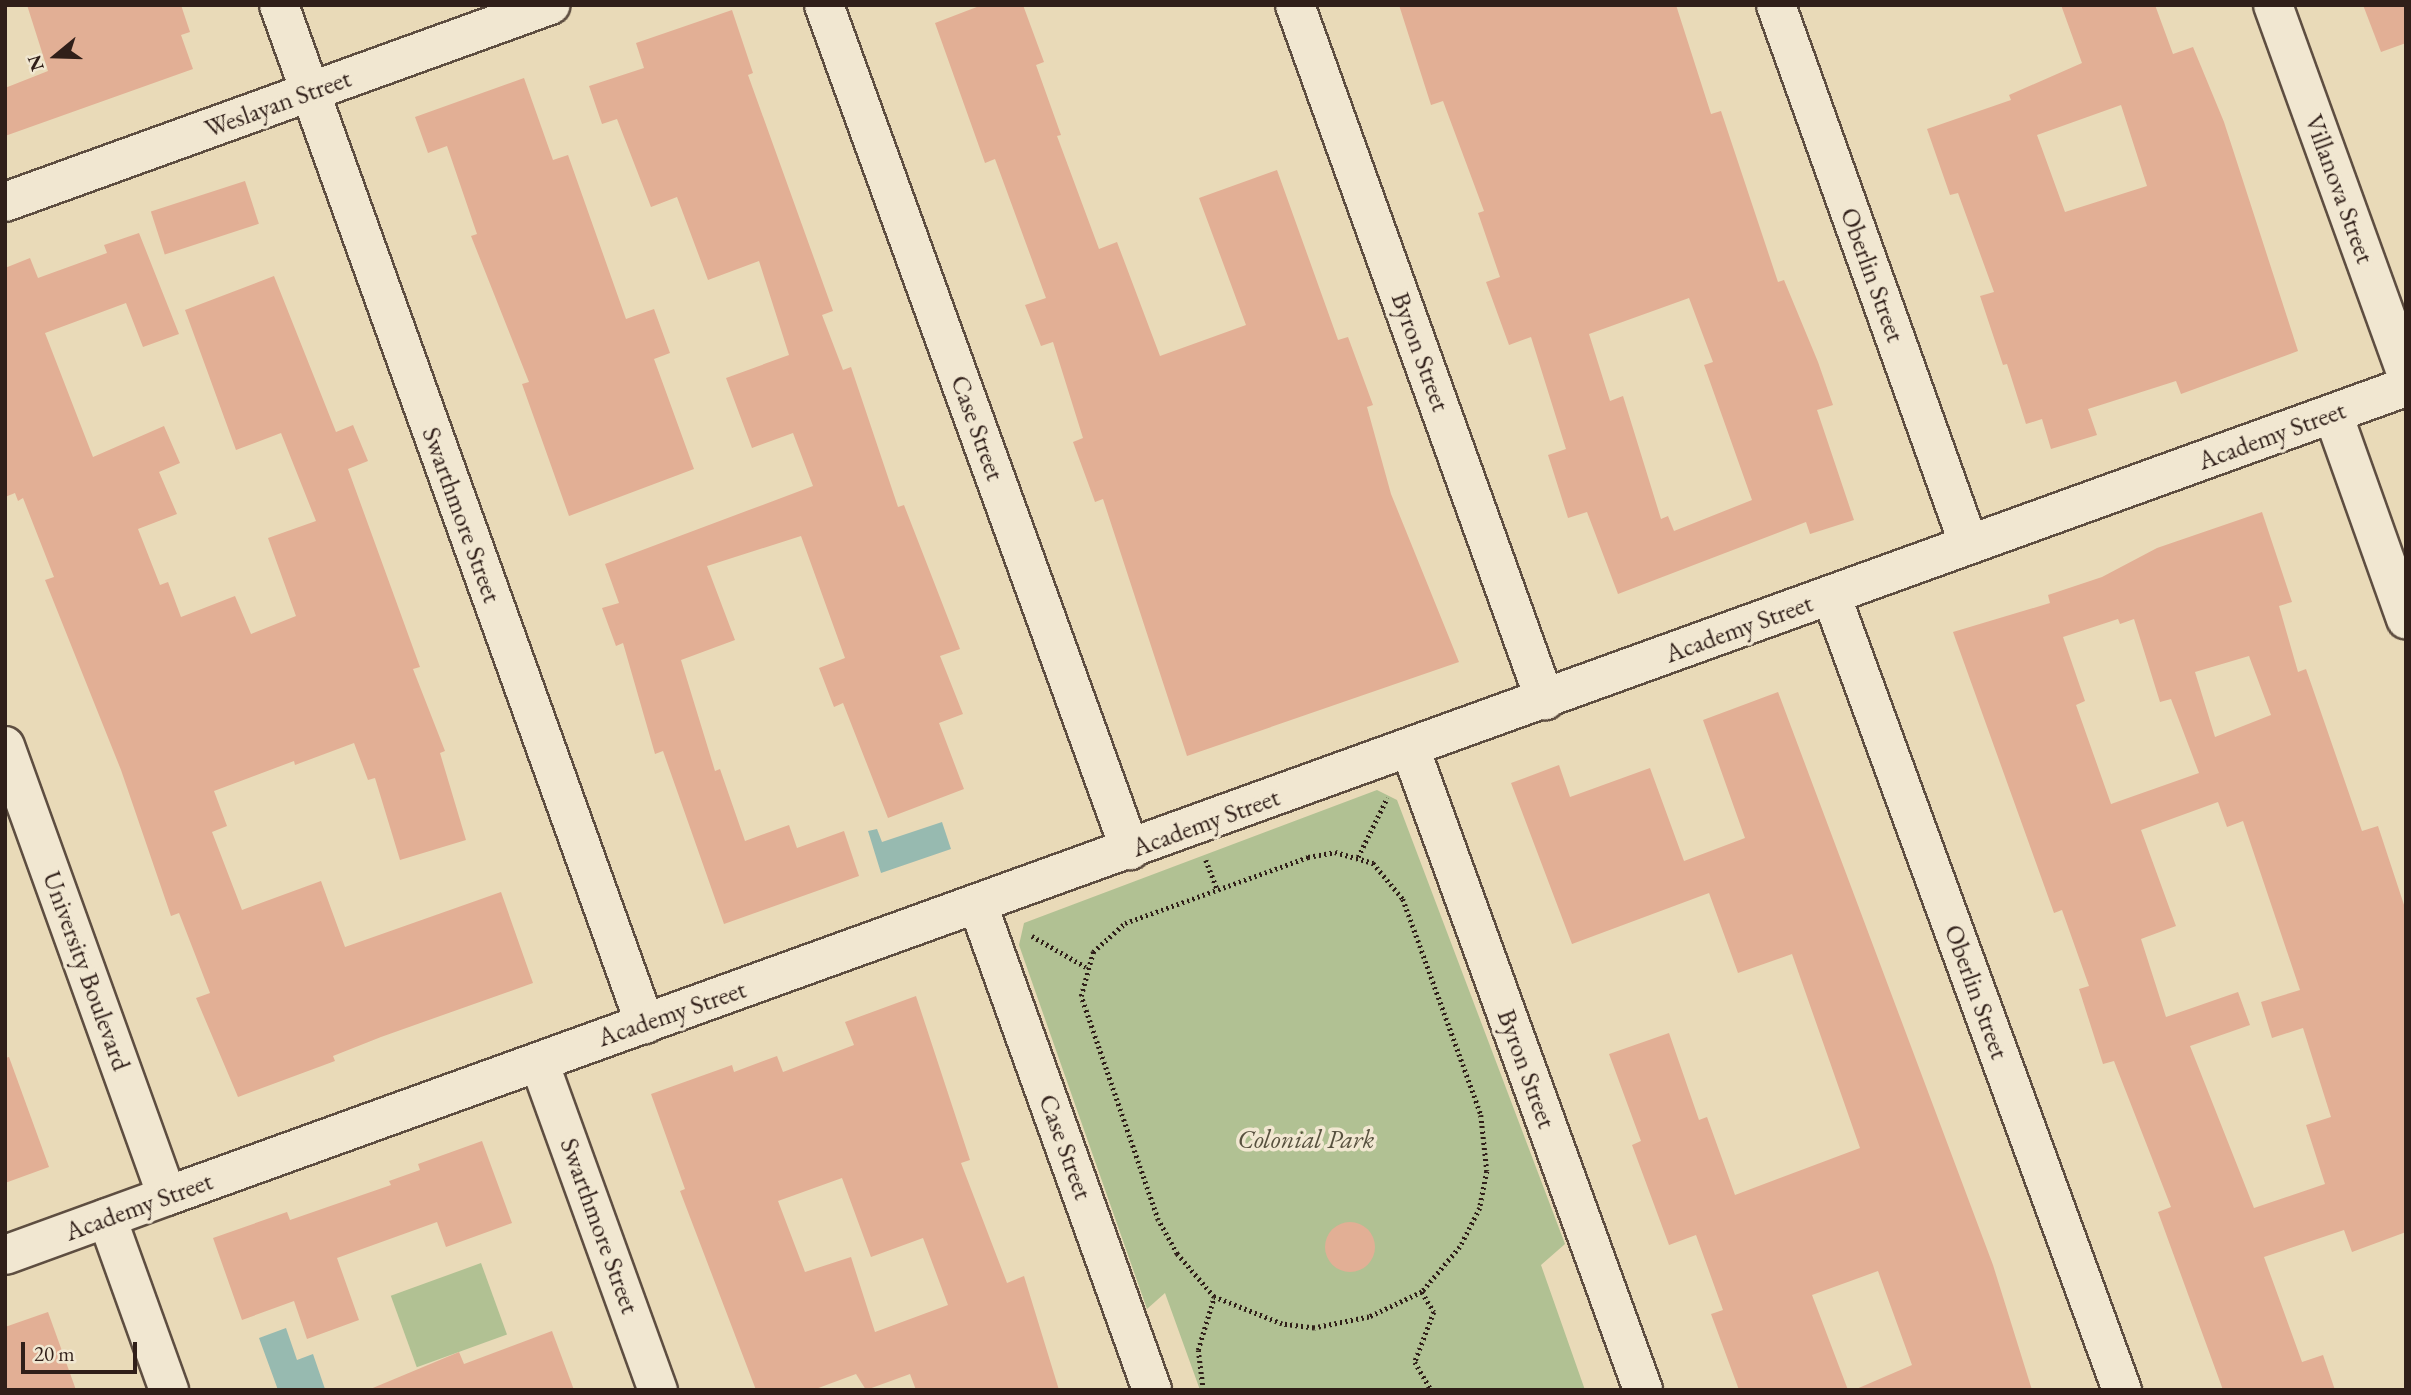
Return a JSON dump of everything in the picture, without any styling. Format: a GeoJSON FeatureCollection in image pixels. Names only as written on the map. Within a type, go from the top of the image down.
{"type":"FeatureCollection","features":[{"type":"Feature","properties":{"kind":"street","name":"Swarthmore Street"},"geometry":{"type":"LineString","coordinates":[[279,5],[645,1024]]}},
{"type":"Feature","properties":{"kind":"street","name":"Weslayan Street"},"geometry":{"type":"LineString","coordinates":[[5,202],[551,5]]}},
{"type":"Feature","properties":{"kind":"street","name":"Case Street"},"geometry":{"type":"LineString","coordinates":[[824,5],[1130,850]]}},
{"type":"Feature","properties":{"kind":"street","name":"Byron Street"},"geometry":{"type":"LineString","coordinates":[[1295,5],[1545,700]]}},
{"type":"Feature","properties":{"kind":"street","name":"Oberlin Street"},"geometry":{"type":"LineString","coordinates":[[1776,5],[1969,545]]}},
{"type":"Feature","properties":{"kind":"street","name":"Villanova Street"},"geometry":{"type":"LineString","coordinates":[[2273,5],[2406,372]]}},
{"type":"Feature","properties":{"kind":"street","name":"Academy Street"},"geometry":{"type":"LineString","coordinates":[[5,1255],[2406,387]]}},
{"type":"Feature","properties":{"kind":"street"},"geometry":{"type":"LineString","coordinates":[[2333,414],[2406,619]]}},
{"type":"Feature","properties":{"kind":"street","name":"Oberlin Street"},"geometry":{"type":"LineString","coordinates":[[1831,595],[2122,1390]]}},
{"type":"Feature","properties":{"kind":"street","name":"University Boulevard"},"geometry":{"type":"LineString","coordinates":[[5,746],[167,1196]]}},
{"type":"Feature","properties":{"kind":"street","name":"Byron Street"},"geometry":{"type":"LineString","coordinates":[[1410,748],[1643,1390]]}},
{"type":"Feature","properties":{"kind":"street","name":"Case Street"},"geometry":{"type":"LineString","coordinates":[[978,905],[1152,1390]]}},
{"type":"Feature","properties":{"kind":"street","name":"Swarthmore Street"},"geometry":{"type":"LineString","coordinates":[[539,1062],[658,1390]]}},
{"type":"Feature","properties":{"kind":"street"},"geometry":{"type":"LineString","coordinates":[[107,1218],[169,1390]]}},
{"type":"Feature","properties":{"kind":"path"},"geometry":{"type":"LineString","coordinates":[[1358,857],[1410,748]]}},
{"type":"Feature","properties":{"kind":"path"},"geometry":{"type":"LineString","coordinates":[[1335,852],[1358,857],[1385,873],[1403,899],[1485,1131],[1487,1171],[1480,1208],[1447,1266],[1422,1292],[1369,1317],[1314,1328],[1282,1324],[1214,1297],[1177,1254],[1158,1220],[1083,1012],[1086,967],[1102,940],[1134,917],[1308,856],[1335,852]]}},
{"type":"Feature","properties":{"kind":"path"},"geometry":{"type":"LineString","coordinates":[[1422,1292],[1434,1312],[1415,1362],[1431,1390]]}},
{"type":"Feature","properties":{"kind":"path"},"geometry":{"type":"LineString","coordinates":[[1203,1390],[1198,1350],[1214,1297]]}},
{"type":"Feature","properties":{"kind":"green space","name":"Colonial Park"},"geometry":{"type":"Polygon","coordinates":[[[1377,790],[1397,800],[1565,1244],[1541,1265],[1585,1390],[1200,1390],[1165,1293],[1147,1309],[1019,945],[1024,923],[1377,790]]]}},
{"type":"Feature","properties":{"kind":"green space"},"geometry":{"type":"Polygon","coordinates":[[[481,1263],[507,1334],[417,1367],[391,1296],[481,1263]]]}},
{"type":"Feature","properties":{"kind":"water"},"geometry":{"type":"Polygon","coordinates":[[[942,822],[951,849],[881,873],[868,831],[877,829],[882,842],[942,822]]]}},
{"type":"Feature","properties":{"kind":"water"},"geometry":{"type":"Polygon","coordinates":[[[286,1328],[297,1360],[313,1354],[325,1389],[278,1390],[259,1338],[286,1328]]]}},
{"type":"Feature","properties":{"kind":"building"},"geometry":{"type":"Polygon","coordinates":[[[27,5],[181,5],[190,32],[181,35],[193,69],[5,136],[5,88],[48,71],[27,5]]]}},
{"type":"Feature","properties":{"kind":"building"},"geometry":{"type":"Polygon","coordinates":[[[982,5],[1023,5],[1044,62],[1036,65],[1061,135],[1057,136],[1099,249],[1117,242],[1160,356],[1246,325],[1199,198],[1277,170],[1338,340],[1348,337],[1373,405],[1367,407],[1391,494],[1459,662],[1187,756],[1103,499],[1095,502],[1073,442],[1083,438],[1053,342],[1041,346],[1025,305],[1046,298],[995,159],[985,163],[935,23],[982,5]]]}},
{"type":"Feature","properties":{"kind":"building"},"geometry":{"type":"Polygon","coordinates":[[[1399,5],[1676,5],[1711,114],[1721,111],[1778,282],[1784,280],[1833,405],[1817,410],[1854,520],[1810,534],[1806,522],[1618,594],[1587,512],[1568,518],[1548,455],[1566,449],[1531,337],[1509,345],[1486,282],[1500,277],[1478,213],[1484,211],[1443,101],[1431,105],[1399,5]],[[1689,298],[1589,334],[1610,401],[1623,396],[1661,519],[1668,516],[1674,531],[1752,500],[1704,365],[1713,362],[1689,298]]]}},
{"type":"Feature","properties":{"kind":"building"},"geometry":{"type":"Polygon","coordinates":[[[2061,5],[2155,5],[2173,54],[2193,47],[2224,122],[2298,351],[2181,394],[2176,381],[2088,409],[2097,435],[2051,449],[2042,419],[2026,424],[2007,364],[2003,365],[1980,296],[1994,292],[1958,193],[1950,195],[1927,129],[2011,100],[2009,95],[2082,63],[2061,5]],[[2121,105],[2037,135],[2065,212],[2147,186],[2121,105]]]}},
{"type":"Feature","properties":{"kind":"building"},"geometry":{"type":"Polygon","coordinates":[[[2363,5],[2406,5],[2406,43],[2381,52],[2363,5]]]}},
{"type":"Feature","properties":{"kind":"building"},"geometry":{"type":"Polygon","coordinates":[[[732,10],[753,73],[748,75],[833,311],[822,315],[843,370],[851,367],[898,507],[904,505],[960,649],[940,656],[963,714],[939,723],[964,789],[888,818],[843,703],[834,707],[819,668],[845,658],[801,536],[707,566],[735,640],[681,660],[715,771],[720,769],[745,841],[789,825],[797,848],[844,831],[859,876],[724,924],[663,751],[655,754],[623,643],[616,646],[602,608],[619,603],[605,564],[813,486],[793,433],[752,448],[726,378],[789,355],[759,261],[708,280],[677,197],[651,207],[617,119],[602,124],[589,86],[644,68],[636,43],[732,10]]]}},
{"type":"Feature","properties":{"kind":"building"},"geometry":{"type":"Polygon","coordinates":[[[524,78],[553,160],[568,155],[626,319],[654,309],[670,353],[654,359],[694,469],[569,516],[522,384],[529,382],[471,236],[477,234],[447,146],[428,153],[415,117],[524,78]]]}},
{"type":"Feature","properties":{"kind":"building"},"geometry":{"type":"Polygon","coordinates":[[[245,181],[259,224],[165,254],[151,212],[245,181]]]}},
{"type":"Feature","properties":{"kind":"building"},"geometry":{"type":"Polygon","coordinates":[[[139,233],[179,334],[143,347],[126,303],[45,333],[93,457],[164,426],[180,463],[159,472],[177,514],[138,529],[160,585],[168,582],[181,617],[235,596],[251,634],[296,616],[268,538],[316,521],[281,433],[236,450],[185,310],[274,276],[336,432],[353,425],[368,461],[348,469],[420,667],[413,669],[445,751],[440,753],[466,840],[400,860],[375,778],[368,780],[354,743],[295,765],[294,761],[214,791],[227,826],[212,832],[242,910],[321,881],[345,947],[501,892],[533,983],[381,1037],[333,1056],[335,1061],[238,1097],[196,998],[210,993],[179,913],[171,916],[121,770],[45,580],[54,577],[23,498],[18,501],[15,493],[5,497],[5,268],[30,258],[38,278],[107,253],[104,245],[139,233]]]}},
{"type":"Feature","properties":{"kind":"building"},"geometry":{"type":"Polygon","coordinates":[[[2262,512],[2292,602],[2279,606],[2298,672],[2306,669],[2362,831],[2378,826],[2406,911],[2406,1232],[2352,1252],[2344,1230],[2264,1257],[2302,1362],[2323,1355],[2335,1390],[2223,1390],[2158,1212],[2171,1207],[2114,1061],[2103,1064],[2079,989],[2089,986],[2062,910],[2054,913],[1953,632],[2050,603],[2048,595],[2102,577],[2157,548],[2262,512]],[[2118,619],[2063,637],[2085,701],[2076,705],[2111,804],[2199,773],[2171,699],[2160,702],[2134,619],[2120,624],[2118,619]],[[2249,656],[2195,672],[2215,737],[2271,715],[2249,656]],[[2218,802],[2141,830],[2176,926],[2141,939],[2166,1017],[2238,992],[2250,1025],[2190,1046],[2254,1208],[2325,1184],[2306,1125],[2331,1117],[2303,1028],[2272,1038],[2261,1002],[2300,990],[2243,821],[2227,827],[2218,802]]]}},
{"type":"Feature","properties":{"kind":"building"},"geometry":{"type":"Polygon","coordinates":[[[1778,692],[1993,1265],[2032,1390],[1854,1390],[1912,1365],[1878,1271],[1812,1295],[1848,1390],[1739,1390],[1711,1314],[1723,1310],[1696,1235],[1669,1245],[1632,1145],[1641,1141],[1609,1054],[1669,1033],[1699,1120],[1707,1117],[1735,1195],[1860,1148],[1792,954],[1738,973],[1709,893],[1572,944],[1511,783],[1559,765],[1570,797],[1650,768],[1684,861],[1745,838],[1703,720],[1778,692]]]}},
{"type":"Feature","properties":{"kind":"building"},"geometry":{"type":"Polygon","coordinates":[[[916,996],[970,1160],[961,1163],[1007,1283],[1024,1276],[1059,1390],[916,1390],[910,1374],[866,1390],[856,1374],[813,1390],[756,1390],[680,1191],[685,1189],[651,1094],[732,1065],[734,1072],[777,1056],[783,1072],[854,1045],[845,1022],[916,996]],[[842,1178],[778,1201],[805,1272],[851,1257],[875,1332],[948,1305],[923,1238],[871,1257],[842,1178]]]}},
{"type":"Feature","properties":{"kind":"building"},"geometry":{"type":"Polygon","coordinates":[[[9,1057],[49,1167],[5,1183],[5,1058],[9,1057]]]}},
{"type":"Feature","properties":{"kind":"building"},"geometry":{"type":"Polygon","coordinates":[[[482,1141],[512,1223],[446,1247],[437,1222],[337,1258],[359,1320],[307,1339],[294,1301],[242,1320],[213,1238],[287,1212],[290,1220],[391,1185],[389,1181],[420,1170],[418,1164],[482,1141]]]}},
{"type":"Feature","properties":{"kind":"building"},"geometry":{"type":"Polygon","coordinates":[[[1350,1222],[1367,1230],[1375,1247],[1367,1264],[1350,1272],[1333,1264],[1325,1247],[1333,1230],[1350,1222]]]}},
{"type":"Feature","properties":{"kind":"building"},"geometry":{"type":"Polygon","coordinates":[[[48,1312],[76,1390],[5,1390],[5,1327],[48,1312]]]}},
{"type":"Feature","properties":{"kind":"building"},"geometry":{"type":"Polygon","coordinates":[[[552,1331],[574,1390],[368,1390],[459,1352],[464,1364],[552,1331]]]}}]}
